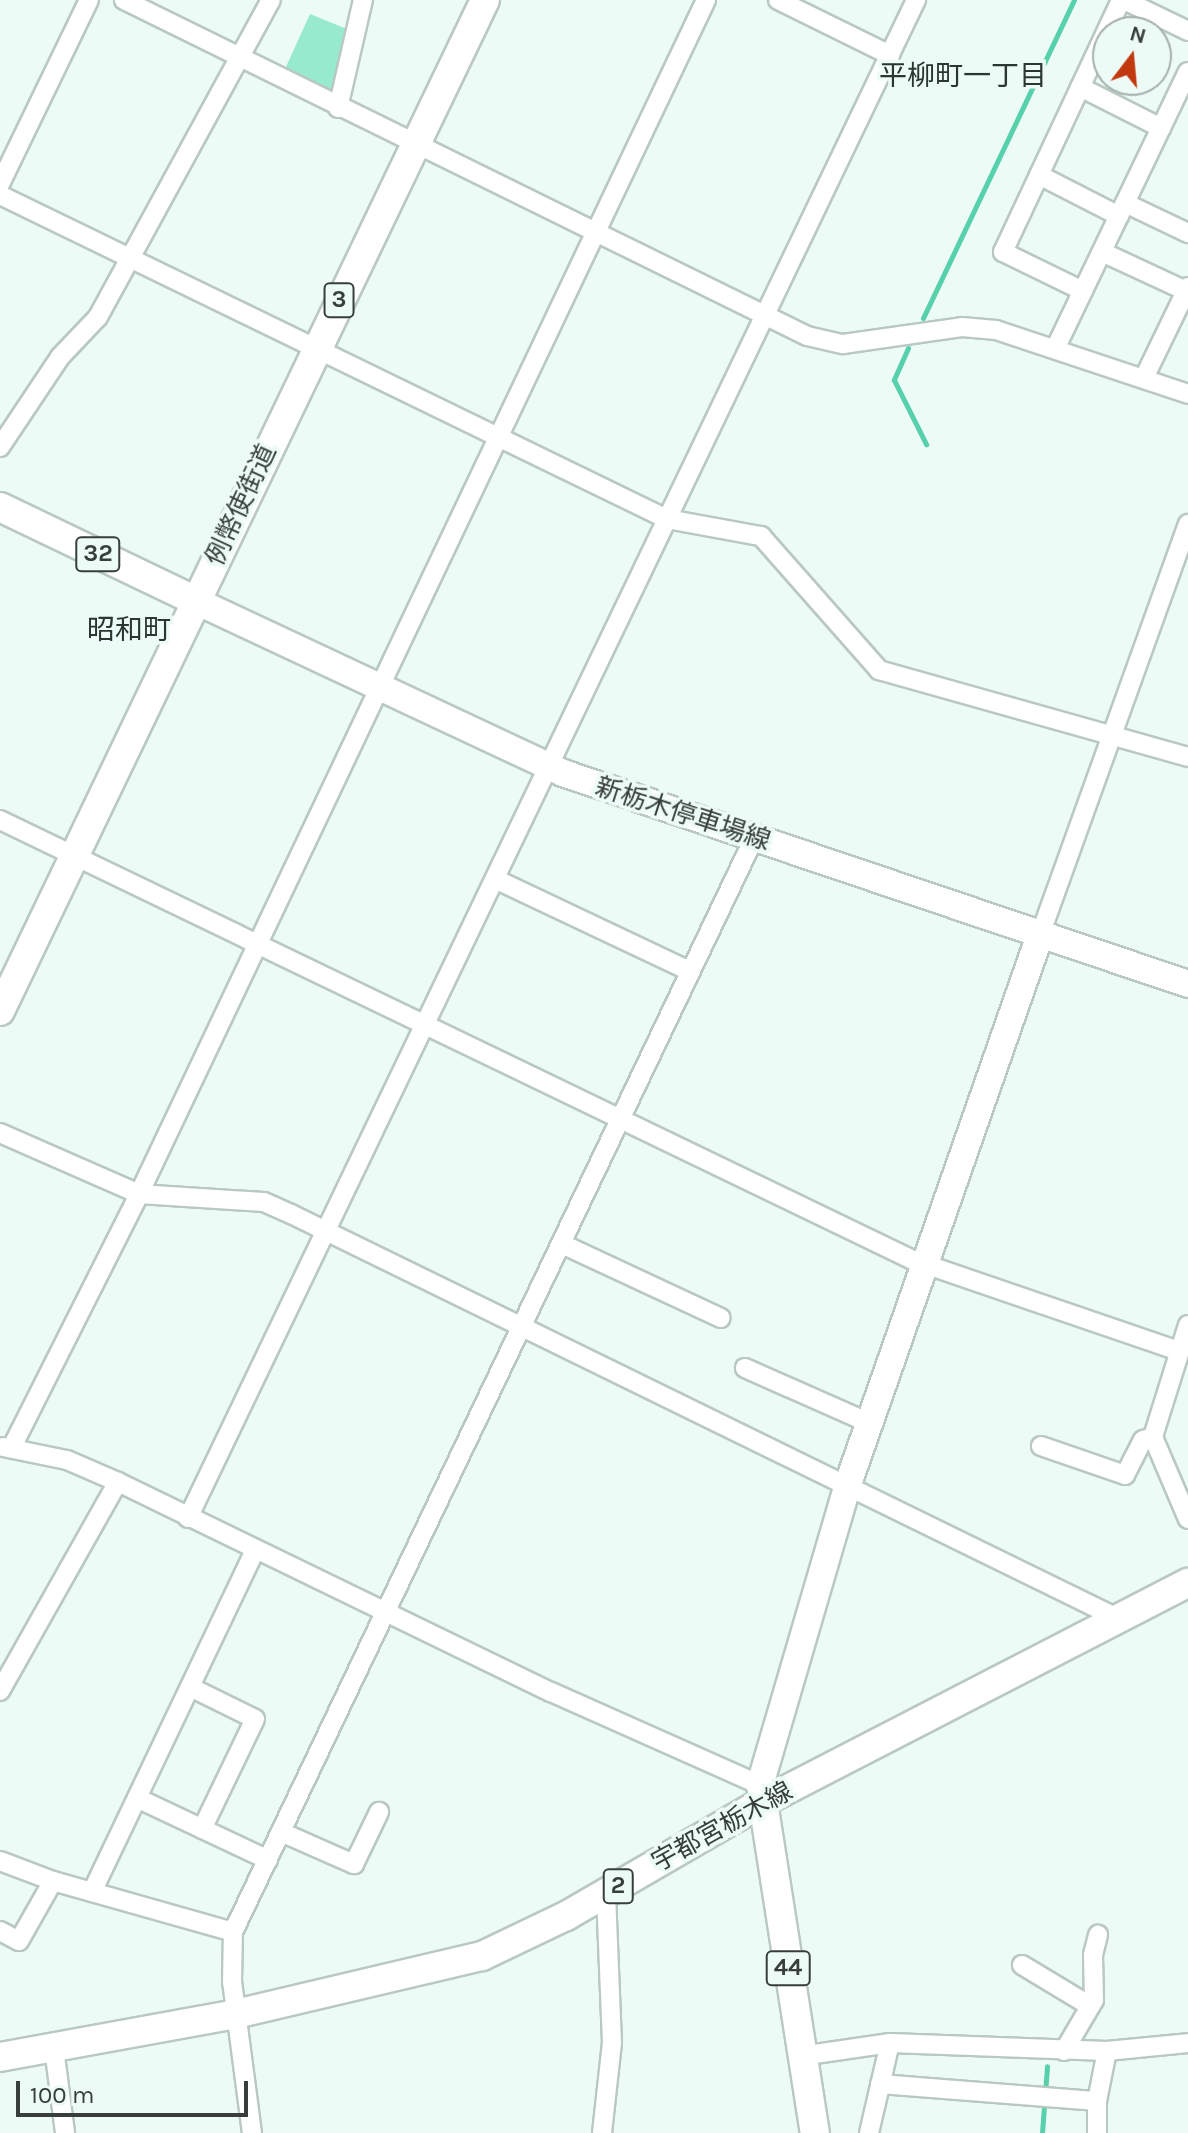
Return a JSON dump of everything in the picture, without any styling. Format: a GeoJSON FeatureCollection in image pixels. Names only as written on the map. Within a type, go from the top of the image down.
{"type":"FeatureCollection","features":[{"type":"Feature","properties":{"kind":"main road","name":"例幣使街道"},"geometry":{"type":"LineString","coordinates":[[0,1011],[315,348],[485,0]]}},
{"type":"Feature","properties":{"kind":"main road","name":"32"},"geometry":{"type":"LineString","coordinates":[[0,507],[196,601]]}},
{"type":"Feature","properties":{"kind":"main road","name":"新栃木停車場線"},"geometry":{"type":"LineString","coordinates":[[196,601],[547,767],[1188,984]]}},
{"type":"Feature","properties":{"kind":"main road"},"geometry":{"type":"LineString","coordinates":[[761,1794],[848,1484],[1040,935]]}},
{"type":"Feature","properties":{"kind":"main road","name":"宇都宮栃木線"},"geometry":{"type":"LineString","coordinates":[[0,2057],[236,2014],[482,1956],[606,1893],[761,1794],[1188,1583]]}},
{"type":"Feature","properties":{"kind":"main road","name":"44"},"geometry":{"type":"LineString","coordinates":[[761,1794],[815,2133]]}},
{"type":"Feature","properties":{"kind":"street"},"geometry":{"type":"LineString","coordinates":[[0,184],[89,0]]}},
{"type":"Feature","properties":{"kind":"street"},"geometry":{"type":"LineString","coordinates":[[124,0],[414,147],[807,336],[843,344],[962,327],[996,330],[1056,347],[1188,394]]}},
{"type":"Feature","properties":{"kind":"street"},"geometry":{"type":"LineString","coordinates":[[0,447],[60,357],[98,317],[242,60],[271,0]]}},
{"type":"Feature","properties":{"kind":"street"},"geometry":{"type":"LineString","coordinates":[[338,108],[363,0]]}},
{"type":"Feature","properties":{"kind":"street"},"geometry":{"type":"LineString","coordinates":[[706,0],[377,687],[139,1194],[6,1447],[67,1460],[118,1482],[761,1794]]}},
{"type":"Feature","properties":{"kind":"street"},"geometry":{"type":"LineString","coordinates":[[778,0],[890,55]]}},
{"type":"Feature","properties":{"kind":"street"},"geometry":{"type":"LineString","coordinates":[[188,1518],[916,0]]}},
{"type":"Feature","properties":{"kind":"street"},"geometry":{"type":"LineString","coordinates":[[1083,291],[1003,252],[1123,0],[1188,31]]}},
{"type":"Feature","properties":{"kind":"street"},"geometry":{"type":"LineString","coordinates":[[1056,347],[1188,72]]}},
{"type":"Feature","properties":{"kind":"street"},"geometry":{"type":"LineString","coordinates":[[1080,87],[1161,128]]}},
{"type":"Feature","properties":{"kind":"street"},"geometry":{"type":"LineString","coordinates":[[1039,175],[1188,233]]}},
{"type":"Feature","properties":{"kind":"street"},"geometry":{"type":"LineString","coordinates":[[0,195],[667,519],[761,536],[879,670],[1112,732],[1188,757]]}},
{"type":"Feature","properties":{"kind":"street"},"geometry":{"type":"LineString","coordinates":[[1102,252],[1187,289],[1144,378]]}},
{"type":"Feature","properties":{"kind":"street"},"geometry":{"type":"LineString","coordinates":[[1040,935],[1188,524]]}},
{"type":"Feature","properties":{"kind":"street"},"geometry":{"type":"LineString","coordinates":[[0,820],[924,1265],[1181,1356]]}},
{"type":"Feature","properties":{"kind":"street"},"geometry":{"type":"LineString","coordinates":[[252,2133],[236,2014],[233,1932],[754,838]]}},
{"type":"Feature","properties":{"kind":"street"},"geometry":{"type":"LineString","coordinates":[[495,879],[690,971]]}},
{"type":"Feature","properties":{"kind":"street"},"geometry":{"type":"LineString","coordinates":[[0,1133],[139,1194],[264,1202],[521,1330],[848,1484],[1115,1617]]}},
{"type":"Feature","properties":{"kind":"street"},"geometry":{"type":"LineString","coordinates":[[562,1244],[721,1318]]}},
{"type":"Feature","properties":{"kind":"street"},"geometry":{"type":"LineString","coordinates":[[1188,1325],[1181,1356],[1153,1437],[1188,1519]]}},
{"type":"Feature","properties":{"kind":"street"},"geometry":{"type":"LineString","coordinates":[[745,1368],[869,1423]]}},
{"type":"Feature","properties":{"kind":"street"},"geometry":{"type":"LineString","coordinates":[[1041,1446],[1125,1475],[1143,1440],[1153,1437]]}},
{"type":"Feature","properties":{"kind":"street"},"geometry":{"type":"LineString","coordinates":[[3,1678],[118,1482]]}},
{"type":"Feature","properties":{"kind":"street"},"geometry":{"type":"LineString","coordinates":[[92,1892],[255,1550]]}},
{"type":"Feature","properties":{"kind":"street"},"geometry":{"type":"LineString","coordinates":[[190,1687],[255,1719],[202,1829]]}},
{"type":"Feature","properties":{"kind":"street"},"geometry":{"type":"LineString","coordinates":[[137,1798],[268,1860]]}},
{"type":"Feature","properties":{"kind":"street"},"geometry":{"type":"LineString","coordinates":[[281,1832],[354,1864],[379,1812]]}},
{"type":"Feature","properties":{"kind":"street"},"geometry":{"type":"LineString","coordinates":[[0,1861],[53,1881],[233,1932]]}},
{"type":"Feature","properties":{"kind":"street"},"geometry":{"type":"LineString","coordinates":[[0,1931],[19,1941],[53,1881]]}},
{"type":"Feature","properties":{"kind":"street"},"geometry":{"type":"LineString","coordinates":[[602,2133],[612,2043],[606,1893]]}},
{"type":"Feature","properties":{"kind":"street"},"geometry":{"type":"LineString","coordinates":[[1064,2051],[1090,2006],[1098,1935]]}},
{"type":"Feature","properties":{"kind":"street"},"geometry":{"type":"LineString","coordinates":[[1022,1965],[1090,2006]]}},
{"type":"Feature","properties":{"kind":"street"},"geometry":{"type":"LineString","coordinates":[[869,2133],[890,2043]]}},
{"type":"Feature","properties":{"kind":"street"},"geometry":{"type":"LineString","coordinates":[[801,2056],[890,2043],[1064,2051],[1107,2051],[1188,2043]]}},
{"type":"Feature","properties":{"kind":"street"},"geometry":{"type":"LineString","coordinates":[[54,2048],[65,2133]]}},
{"type":"Feature","properties":{"kind":"street"},"geometry":{"type":"LineString","coordinates":[[1097,2133],[1097,2101],[1107,2051]]}},
{"type":"Feature","properties":{"kind":"street"},"geometry":{"type":"LineString","coordinates":[[880,2084],[1097,2101]]}},
{"type":"Feature","properties":{"kind":"green space"},"geometry":{"type":"Polygon","coordinates":[[[310,14],[347,29],[334,91],[285,69],[310,14]]]}},
{"type":"Feature","properties":{"kind":"waterway"},"geometry":{"type":"LineString","coordinates":[[923,318],[1074,0]]}},
{"type":"Feature","properties":{"kind":"waterway"},"geometry":{"type":"LineString","coordinates":[[908,348],[894,380],[926,444]]}},
{"type":"Feature","properties":{"kind":"waterway"},"geometry":{"type":"LineString","coordinates":[[1042,2133],[1047,2066]]}},
{"type":"Feature","properties":{"kind":"district","name":"平柳町一丁目"},"geometry":{"type":"Point","coordinates":[963,76]}},
{"type":"Feature","properties":{"kind":"district","name":"昭和町"},"geometry":{"type":"Point","coordinates":[129,630]}}]}
